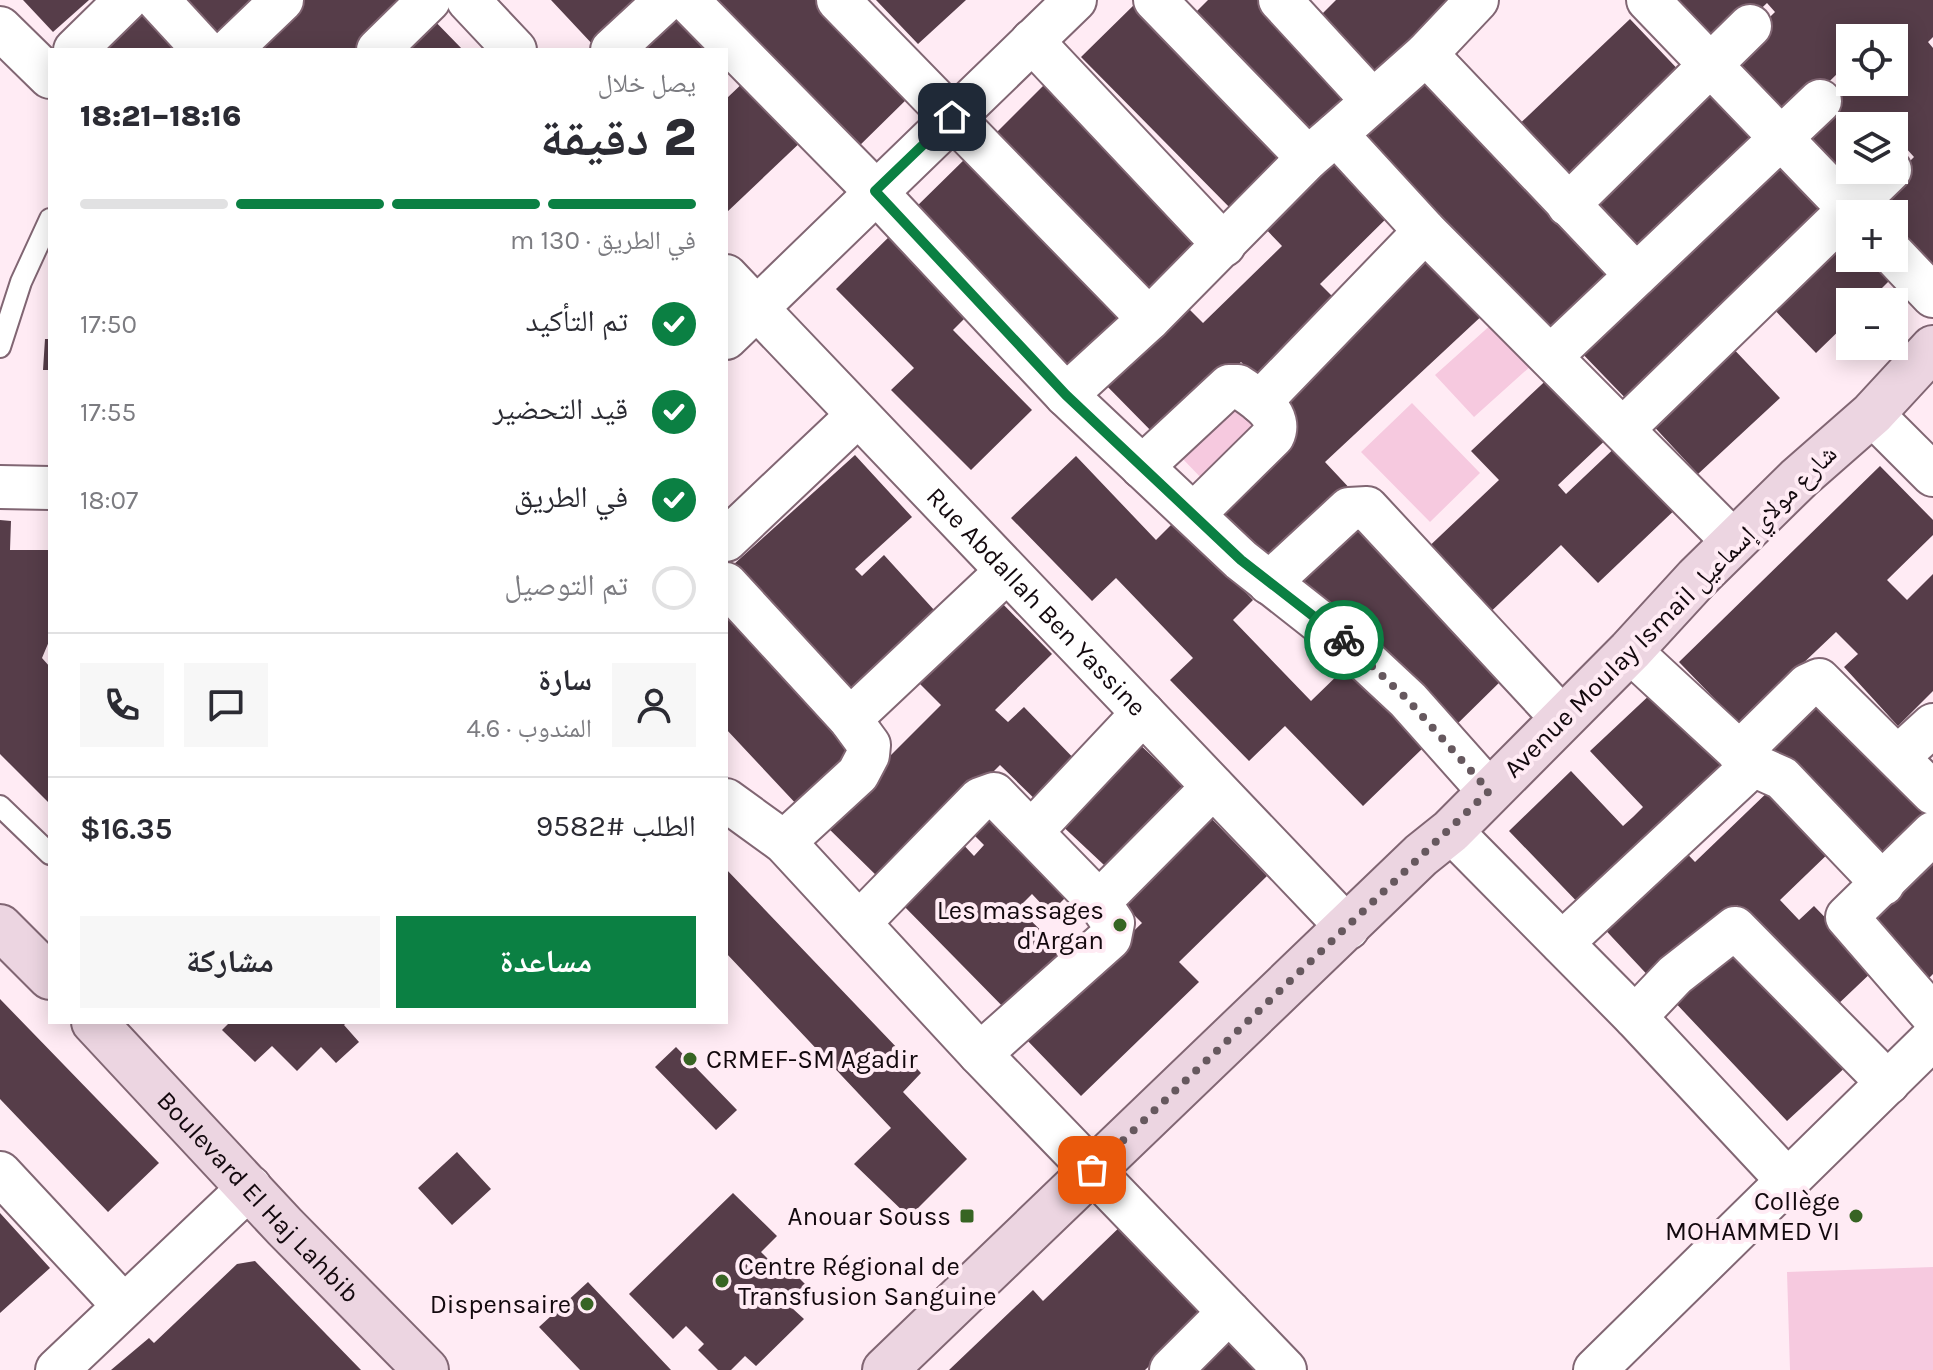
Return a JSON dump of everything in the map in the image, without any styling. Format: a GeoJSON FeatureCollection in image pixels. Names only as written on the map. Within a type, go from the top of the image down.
{"type":"FeatureCollection","features":[{"type":"Feature","properties":{"kind":"street"},"geometry":{"type":"LineString","coordinates":[[77,48],[126,0]]}},
{"type":"Feature","properties":{"kind":"street"},"geometry":{"type":"LineString","coordinates":[[158,0],[202,48]]}},
{"type":"Feature","properties":{"kind":"street"},"geometry":{"type":"LineString","coordinates":[[232,48],[282,0]]}},
{"type":"Feature","properties":{"kind":"street"},"geometry":{"type":"LineString","coordinates":[[380,48],[429,0]]}},
{"type":"Feature","properties":{"kind":"street"},"geometry":{"type":"LineString","coordinates":[[468,0],[513,48]]}},
{"type":"Feature","properties":{"kind":"street"},"geometry":{"type":"LineString","coordinates":[[614,48],[666,0]]}},
{"type":"Feature","properties":{"kind":"street"},"geometry":{"type":"LineString","coordinates":[[687,0],[718,48]]}},
{"type":"Feature","properties":{"kind":"street"},"geometry":{"type":"LineString","coordinates":[[1155,0],[1425,231],[1734,542]]}},
{"type":"Feature","properties":{"kind":"street"},"geometry":{"type":"LineString","coordinates":[[1066,395],[1149,319],[1322,146],[1426,54],[1477,0]]}},
{"type":"Feature","properties":{"kind":"street"},"geometry":{"type":"LineString","coordinates":[[1648,0],[1840,200]]}},
{"type":"Feature","properties":{"kind":"street"},"geometry":{"type":"LineString","coordinates":[[846,3],[1149,319]]}},
{"type":"Feature","properties":{"kind":"street"},"geometry":{"type":"LineString","coordinates":[[1300,7],[1372,100]]}},
{"type":"Feature","properties":{"kind":"street"},"geometry":{"type":"LineString","coordinates":[[728,336],[952,117],[1051,15],[1224,245]]}},
{"type":"Feature","properties":{"kind":"street"},"geometry":{"type":"LineString","coordinates":[[1568,205],[1750,26]]}},
{"type":"Feature","properties":{"kind":"street"},"geometry":{"type":"LineString","coordinates":[[0,28],[48,63]]}},
{"type":"Feature","properties":{"kind":"street"},"geometry":{"type":"LineString","coordinates":[[1426,54],[1636,275]]}},
{"type":"Feature","properties":{"kind":"street"},"geometry":{"type":"LineString","coordinates":[[738,79],[875,191],[1066,395],[1269,583],[1349,645],[1408,700],[1489,791]]}},
{"type":"Feature","properties":{"kind":"street"},"geometry":{"type":"LineString","coordinates":[[1551,356],[1820,101]]}},
{"type":"Feature","properties":{"kind":"street"},"geometry":{"type":"LineString","coordinates":[[1863,200],[1878,184]]}},
{"type":"Feature","properties":{"kind":"street"},"geometry":{"type":"LineString","coordinates":[[1623,429],[1836,227]]}},
{"type":"Feature","properties":{"kind":"street"},"geometry":{"type":"LineString","coordinates":[[1260,402],[1425,231]]}},
{"type":"Feature","properties":{"kind":"street"},"geometry":{"type":"LineString","coordinates":[[1908,270],[1933,296]]}},
{"type":"Feature","properties":{"kind":"street","name":"Rue Abdallah Ben Yassine"},"geometry":{"type":"LineString","coordinates":[[728,278],[1348,928]]}},
{"type":"Feature","properties":{"kind":"street","name":"Avenue Moulay Ismail شارع مولاي إسماعيل"},"geometry":{"type":"LineString","coordinates":[[885,1370],[1421,855],[1451,831],[1734,542],[1799,478],[1872,414],[1933,348]]}},
{"type":"Feature","properties":{"kind":"street"},"geometry":{"type":"LineString","coordinates":[[1142,467],[1229,386],[1238,386],[1260,402],[1275,419],[1277,428],[1273,436],[1195,513]]}},
{"type":"Feature","properties":{"kind":"street"},"geometry":{"type":"LineString","coordinates":[[1872,414],[1933,475]]}},
{"type":"Feature","properties":{"kind":"street"},"geometry":{"type":"LineString","coordinates":[[728,538],[857,416]]}},
{"type":"Feature","properties":{"kind":"street"},"geometry":{"type":"LineString","coordinates":[[0,487],[48,488]]}},
{"type":"Feature","properties":{"kind":"street"},"geometry":{"type":"LineString","coordinates":[[1269,583],[1349,509],[1367,508],[1562,718]]}},
{"type":"Feature","properties":{"kind":"street"},"geometry":{"type":"LineString","coordinates":[[850,719],[1006,572]]}},
{"type":"Feature","properties":{"kind":"street"},"geometry":{"type":"LineString","coordinates":[[728,586],[850,719],[869,745],[864,766],[784,842]]}},
{"type":"Feature","properties":{"kind":"street"},"geometry":{"type":"LineString","coordinates":[[1630,651],[1746,759],[1782,778],[1883,884]]}},
{"type":"Feature","properties":{"kind":"street"},"geometry":{"type":"LineString","coordinates":[[1562,943],[1746,759],[1808,685],[1819,680],[1933,793]]}},
{"type":"Feature","properties":{"kind":"street"},"geometry":{"type":"LineString","coordinates":[[1032,831],[1143,713]]}},
{"type":"Feature","properties":{"kind":"street"},"geometry":{"type":"LineString","coordinates":[[1898,757],[1933,725]]}},
{"type":"Feature","properties":{"kind":"street"},"geometry":{"type":"LineString","coordinates":[[1099,902],[1213,787]]}},
{"type":"Feature","properties":{"kind":"street"},"geometry":{"type":"LineString","coordinates":[[859,923],[980,799],[999,796],[1099,902],[1113,923],[1110,938],[980,1054]]}},
{"type":"Feature","properties":{"kind":"street"},"geometry":{"type":"LineString","coordinates":[[728,801],[784,842],[980,1054],[1285,1370]]}},
{"type":"Feature","properties":{"kind":"street"},"geometry":{"type":"LineString","coordinates":[[1451,831],[1635,1017],[1789,1182]]}},
{"type":"Feature","properties":{"kind":"street"},"geometry":{"type":"LineString","coordinates":[[1933,833],[1847,919],[1933,1016]]}},
{"type":"Feature","properties":{"kind":"street"},"geometry":{"type":"LineString","coordinates":[[0,927],[48,975]]}},
{"type":"Feature","properties":{"kind":"street"},"geometry":{"type":"LineString","coordinates":[[1635,1017],[1686,965],[1735,928],[1888,1083]]}},
{"type":"Feature","properties":{"kind":"street","name":"Boulevard El Haj Lahbib"},"geometry":{"type":"LineString","coordinates":[[96,1024],[426,1370]]}},
{"type":"Feature","properties":{"kind":"street"},"geometry":{"type":"LineString","coordinates":[[1595,1370],[1933,1038]]}},
{"type":"Feature","properties":{"kind":"street"},"geometry":{"type":"LineString","coordinates":[[0,1173],[124,1306]]}},
{"type":"Feature","properties":{"kind":"street"},"geometry":{"type":"LineString","coordinates":[[57,1370],[250,1187]]}},
{"type":"Feature","properties":{"kind":"street"},"geometry":{"type":"LineString","coordinates":[[1171,1370],[1229,1312]]}},
{"type":"Feature","properties":{"kind":"lane"},"geometry":{"type":"LineString","coordinates":[[0,347],[21,282],[48,223]]}},
{"type":"Feature","properties":{"kind":"lane"},"geometry":{"type":"LineString","coordinates":[[0,806],[48,852]]}},
{"type":"Feature","properties":{"kind":"shaded area"},"geometry":{"type":"Polygon","coordinates":[[[1503,314],[1542,356],[1474,417],[1435,375],[1503,314]]]}},
{"type":"Feature","properties":{"kind":"shaded area"},"geometry":{"type":"Polygon","coordinates":[[[1236,399],[1265,428],[1207,484],[1179,455],[1236,399]]]}},
{"type":"Feature","properties":{"kind":"shaded area"},"geometry":{"type":"Polygon","coordinates":[[[1412,403],[1480,473],[1430,522],[1361,452],[1412,403]]]}},
{"type":"Feature","properties":{"kind":"shaded area"},"geometry":{"type":"Polygon","coordinates":[[[1933,1267],[1933,1370],[1790,1370],[1787,1272],[1933,1267]]]}},
{"type":"Feature","properties":{"kind":"building"},"geometry":{"type":"Polygon","coordinates":[[[23,0],[89,0],[53,32],[23,0]]]}},
{"type":"Feature","properties":{"kind":"building"},"geometry":{"type":"Polygon","coordinates":[[[147,0],[193,48],[79,48],[147,0]]]}},
{"type":"Feature","properties":{"kind":"building"},"geometry":{"type":"Polygon","coordinates":[[[182,0],[269,0],[223,43],[182,0]]]}},
{"type":"Feature","properties":{"kind":"building"},"geometry":{"type":"Polygon","coordinates":[[[298,0],[414,0],[364,48],[247,48],[298,0]]]}},
{"type":"Feature","properties":{"kind":"building"},"geometry":{"type":"Polygon","coordinates":[[[551,0],[646,0],[595,47],[551,0]]]}},
{"type":"Feature","properties":{"kind":"building"},"geometry":{"type":"Polygon","coordinates":[[[701,0],[818,0],[911,95],[852,153],[701,0]]]}},
{"type":"Feature","properties":{"kind":"building"},"geometry":{"type":"Polygon","coordinates":[[[876,0],[966,0],[918,44],[876,0]]]}},
{"type":"Feature","properties":{"kind":"building"},"geometry":{"type":"Polygon","coordinates":[[[1139,0],[1297,157],[1237,215],[1081,57],[1139,0]]]}},
{"type":"Feature","properties":{"kind":"building"},"geometry":{"type":"Polygon","coordinates":[[[1208,0],[1270,0],[1359,90],[1300,148],[1181,27],[1208,0]]]}},
{"type":"Feature","properties":{"kind":"building"},"geometry":{"type":"Polygon","coordinates":[[[1336,0],[1455,0],[1377,76],[1319,17],[1336,0]]]}},
{"type":"Feature","properties":{"kind":"building"},"geometry":{"type":"Polygon","coordinates":[[[1655,0],[1933,0],[1933,37],[1928,42],[1933,48],[1933,267],[1908,257],[1908,200],[1871,200],[1887,184],[1908,184],[1908,163],[1914,157],[1908,150],[1908,112],[1836,112],[1836,184],[1865,184],[1849,199],[1789,137],[1836,92],[1836,96],[1908,96],[1908,24],[1836,24],[1836,75],[1780,129],[1720,66],[1775,12],[1767,3],[1710,57],[1655,0]]]}},
{"type":"Feature","properties":{"kind":"building"},"geometry":{"type":"Polygon","coordinates":[[[673,7],[711,48],[630,48],[673,7]]]}},
{"type":"Feature","properties":{"kind":"building"},"geometry":{"type":"Polygon","coordinates":[[[426,12],[461,48],[389,48],[426,12]]]}},
{"type":"Feature","properties":{"kind":"building"},"geometry":{"type":"Polygon","coordinates":[[[1630,19],[1687,79],[1567,194],[1509,134],[1630,19]]]}},
{"type":"Feature","properties":{"kind":"building"},"geometry":{"type":"Polygon","coordinates":[[[1422,76],[1612,281],[1551,337],[1355,138],[1422,76]]]}},
{"type":"Feature","properties":{"kind":"building"},"geometry":{"type":"Polygon","coordinates":[[[748,78],[805,138],[728,211],[728,97],[748,78]]]}},
{"type":"Feature","properties":{"kind":"building"},"geometry":{"type":"Polygon","coordinates":[[[1050,79],[1207,238],[1148,296],[991,138],[1050,79]]]}},
{"type":"Feature","properties":{"kind":"building"},"geometry":{"type":"Polygon","coordinates":[[[1707,83],[1764,144],[1643,258],[1586,197],[1707,83]]]}},
{"type":"Feature","properties":{"kind":"building"},"geometry":{"type":"Polygon","coordinates":[[[1343,146],[1400,205],[1320,284],[1340,304],[1261,382],[1241,362],[1161,441],[1100,379],[1180,300],[1203,323],[1282,246],[1262,225],[1343,146]]]}},
{"type":"Feature","properties":{"kind":"building"},"geometry":{"type":"Polygon","coordinates":[[[970,154],[1127,313],[1068,371],[911,212],[970,154]]]}},
{"type":"Feature","properties":{"kind":"building"},"geometry":{"type":"Polygon","coordinates":[[[1774,155],[1832,215],[1632,405],[1575,346],[1774,155]]]}},
{"type":"Feature","properties":{"kind":"building"},"geometry":{"type":"Polygon","coordinates":[[[895,231],[973,310],[953,330],[1032,410],[971,470],[891,390],[914,368],[836,289],[895,231]]]}},
{"type":"Feature","properties":{"kind":"building"},"geometry":{"type":"Polygon","coordinates":[[[1836,239],[1836,272],[1897,273],[1882,288],[1836,288],[1836,334],[1816,353],[1768,303],[1836,239]]]}},
{"type":"Feature","properties":{"kind":"building"},"geometry":{"type":"Polygon","coordinates":[[[1431,250],[1487,311],[1325,462],[1354,493],[1270,571],[1211,509],[1268,402],[1431,250]]]}},
{"type":"Feature","properties":{"kind":"building"},"geometry":{"type":"Polygon","coordinates":[[[45,339],[48,339],[48,370],[43,370],[45,339]]]}},
{"type":"Feature","properties":{"kind":"building"},"geometry":{"type":"Polygon","coordinates":[[[1728,343],[1780,398],[1698,474],[1647,419],[1728,343]]]}},
{"type":"Feature","properties":{"kind":"building"},"geometry":{"type":"Polygon","coordinates":[[[1556,371],[1614,432],[1558,485],[1566,494],[1622,441],[1682,503],[1598,583],[1561,545],[1482,620],[1420,555],[1499,480],[1471,451],[1556,371]]]}},
{"type":"Feature","properties":{"kind":"building"},"geometry":{"type":"Polygon","coordinates":[[[855,455],[912,517],[855,569],[862,576],[884,555],[945,622],[858,701],[733,565],[855,455]]]}},
{"type":"Feature","properties":{"kind":"building"},"geometry":{"type":"Polygon","coordinates":[[[1076,456],[1156,540],[1176,520],[1253,600],[1233,620],[1311,701],[1346,667],[1423,748],[1363,806],[1285,726],[1249,761],[1170,680],[1193,658],[1116,578],[1092,601],[1011,518],[1076,456]]]}},
{"type":"Feature","properties":{"kind":"building"},"geometry":{"type":"Polygon","coordinates":[[[1880,466],[1933,520],[1933,535],[1887,580],[1907,600],[1933,574],[1933,691],[1898,726],[1844,667],[1858,654],[1836,632],[1739,724],[1679,662],[1880,466]]]}},
{"type":"Feature","properties":{"kind":"building"},"geometry":{"type":"Polygon","coordinates":[[[1351,516],[1508,674],[1449,732],[1292,574],[1351,516]]]}},
{"type":"Feature","properties":{"kind":"building"},"geometry":{"type":"Polygon","coordinates":[[[0,520],[11,521],[10,550],[48,550],[48,644],[42,658],[48,665],[48,802],[0,754],[0,520]]]}},
{"type":"Feature","properties":{"kind":"building"},"geometry":{"type":"Polygon","coordinates":[[[728,597],[866,746],[799,807],[728,731],[728,597]]]}},
{"type":"Feature","properties":{"kind":"building"},"geometry":{"type":"Polygon","coordinates":[[[996,597],[1052,654],[995,710],[1008,722],[1024,707],[1083,768],[1043,807],[1000,765],[883,882],[823,823],[941,705],[914,678],[996,597]]]}},
{"type":"Feature","properties":{"kind":"building"},"geometry":{"type":"Polygon","coordinates":[[[1822,685],[1933,812],[1877,866],[1759,745],[1822,685]]]}},
{"type":"Feature","properties":{"kind":"building"},"geometry":{"type":"Polygon","coordinates":[[[1654,691],[1731,772],[1585,910],[1509,831],[1571,771],[1623,826],[1633,817],[1643,807],[1590,751],[1654,691]]]}},
{"type":"Feature","properties":{"kind":"building"},"geometry":{"type":"Polygon","coordinates":[[[1134,739],[1196,798],[1119,879],[1056,820],[1134,739]]]}},
{"type":"Feature","properties":{"kind":"building"},"geometry":{"type":"Polygon","coordinates":[[[1774,786],[1834,848],[1780,900],[1799,920],[1814,906],[1875,969],[1835,1007],[1737,905],[1655,983],[1597,921],[1678,844],[1695,862],[1774,786]]]}},
{"type":"Feature","properties":{"kind":"building"},"geometry":{"type":"Polygon","coordinates":[[[997,799],[1080,883],[1050,913],[1032,894],[1018,908],[1073,962],[1015,1019],[898,900],[959,840],[974,856],[984,845],[967,828],[997,799]]]}},
{"type":"Feature","properties":{"kind":"building"},"geometry":{"type":"Polygon","coordinates":[[[1209,816],[1267,876],[1179,962],[1199,982],[1081,1096],[1024,1037],[1142,923],[1120,901],[1209,816]]]}},
{"type":"Feature","properties":{"kind":"building"},"geometry":{"type":"Polygon","coordinates":[[[1933,858],[1933,974],[1927,980],[1869,922],[1933,858]]]}},
{"type":"Feature","properties":{"kind":"building"},"geometry":{"type":"Polygon","coordinates":[[[728,871],[921,1073],[903,1092],[967,1159],[909,1217],[854,1164],[891,1128],[728,955],[728,871]]]}},
{"type":"Feature","properties":{"kind":"building"},"geometry":{"type":"Polygon","coordinates":[[[1732,937],[1850,1063],[1787,1121],[1669,996],[1732,937]]]}},
{"type":"Feature","properties":{"kind":"building"},"geometry":{"type":"Polygon","coordinates":[[[0,999],[159,1163],[108,1212],[0,1099],[0,999]]]}},
{"type":"Feature","properties":{"kind":"building"},"geometry":{"type":"Polygon","coordinates":[[[228,1024],[345,1024],[359,1042],[336,1063],[321,1047],[297,1071],[272,1046],[255,1062],[222,1030],[228,1024]]]}},
{"type":"Feature","properties":{"kind":"building"},"geometry":{"type":"Polygon","coordinates":[[[676,1047],[737,1110],[716,1130],[655,1067],[676,1047]]]}},
{"type":"Feature","properties":{"kind":"building"},"geometry":{"type":"Polygon","coordinates":[[[457,1152],[491,1189],[452,1225],[418,1188],[457,1152]]]}},
{"type":"Feature","properties":{"kind":"building","name":"Centre Régional de Transfusion Sanguine"},"geometry":{"type":"Polygon","coordinates":[[[733,1193],[777,1236],[761,1252],[781,1272],[787,1266],[811,1290],[792,1308],[804,1319],[756,1366],[745,1356],[731,1370],[718,1370],[698,1350],[704,1344],[686,1326],[673,1339],[629,1294],[733,1193]]]}},
{"type":"Feature","properties":{"kind":"building"},"geometry":{"type":"Polygon","coordinates":[[[0,1213],[50,1268],[0,1313],[0,1213]]]}},
{"type":"Feature","properties":{"kind":"building"},"geometry":{"type":"Polygon","coordinates":[[[1126,1221],[1210,1309],[1145,1370],[949,1370],[1033,1290],[1043,1301],[1126,1221]]]}},
{"type":"Feature","properties":{"kind":"building"},"geometry":{"type":"Polygon","coordinates":[[[255,1261],[361,1370],[111,1370],[149,1338],[154,1343],[237,1264],[255,1261]]]}},
{"type":"Feature","properties":{"kind":"building","name":"Dispensaire"},"geometry":{"type":"Polygon","coordinates":[[[588,1282],[671,1370],[580,1370],[539,1327],[588,1282]]]}},
{"type":"Feature","properties":{"kind":"building"},"geometry":{"type":"Polygon","coordinates":[[[1233,1334],[1268,1370],[1195,1370],[1233,1334]]]}},
{"type":"Feature","properties":{"kind":"way so far"},"geometry":{"type":"LineString","coordinates":[[1092,1170],[1421,855],[1451,831],[1489,791],[1408,700],[1344,640]]}},
{"type":"Feature","properties":{"kind":"place","name":"Les massages d'Argan"},"geometry":{"type":"Point","coordinates":[1120,925]}},
{"type":"Feature","properties":{"kind":"place","name":"CRMEF-SM Agadir"},"geometry":{"type":"Point","coordinates":[690,1059]}},
{"type":"Feature","properties":{"kind":"place","name":"Anouar Souss"},"geometry":{"type":"Point","coordinates":[967,1216]}},
{"type":"Feature","properties":{"kind":"place","name":"Collège MOHAMMED VI"},"geometry":{"type":"Point","coordinates":[1856,1216]}},
{"type":"Feature","properties":{"kind":"place","name":"Centre Régional de Transfusion Sanguine"},"geometry":{"type":"Point","coordinates":[722,1281]}},
{"type":"Feature","properties":{"kind":"place","name":"Dispensaire"},"geometry":{"type":"Point","coordinates":[587,1304]}},
{"type":"Feature","properties":{"kind":"route"},"geometry":{"type":"LineString","coordinates":[[952,117],[875,191],[1066,395],[1195,513],[1241,560],[1344,640]]}}]}
